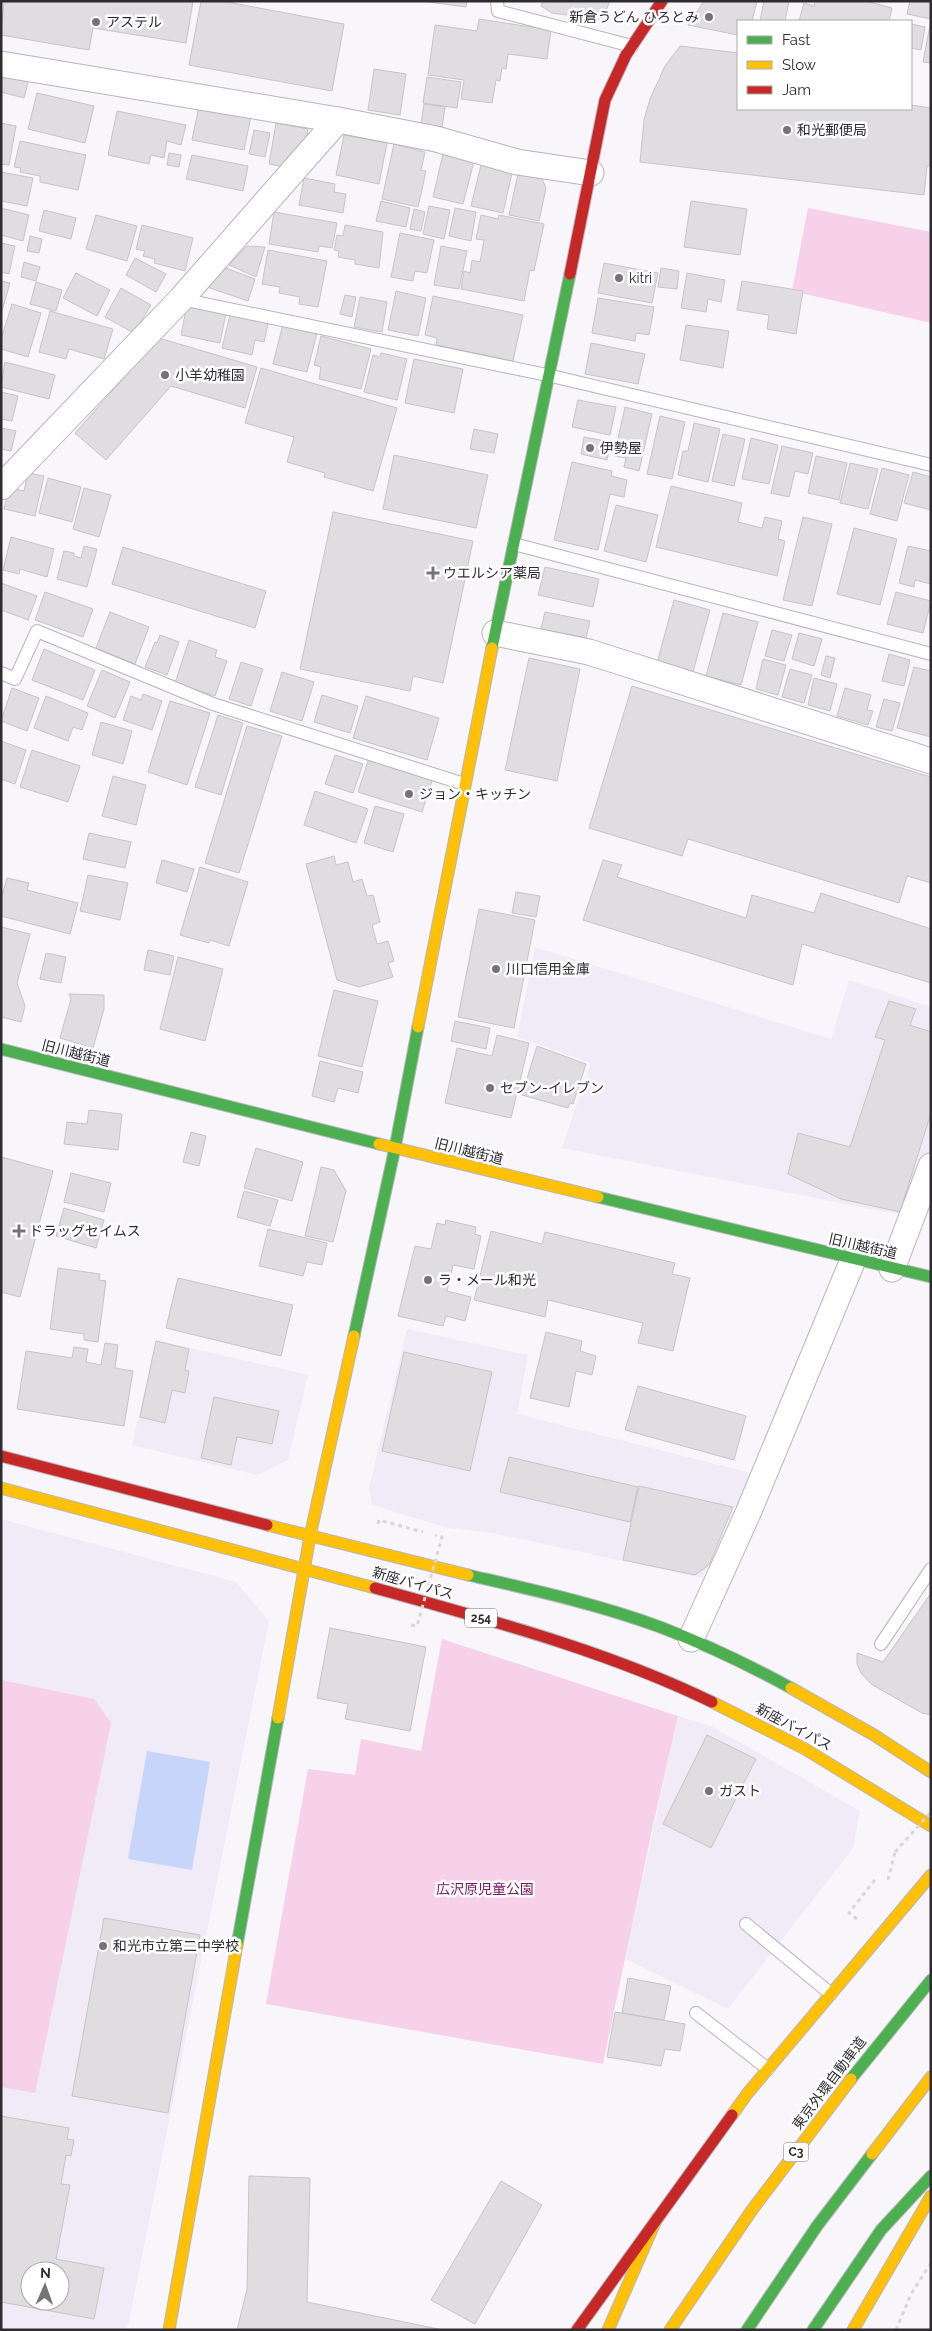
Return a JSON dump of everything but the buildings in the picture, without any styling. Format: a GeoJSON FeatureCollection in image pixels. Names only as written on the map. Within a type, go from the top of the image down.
{"type":"FeatureCollection","features":[{"type":"Feature","properties":{"kind":"main road"},"geometry":{"type":"LineString","coordinates":[[169,2330],[310,1536],[395,1148],[464,784],[547,375],[591,173],[597,130],[608,90],[632,46],[662,1]]}},
{"type":"Feature","properties":{"kind":"main road","name":"旧川越街道"},"geometry":{"type":"LineString","coordinates":[[1,1049],[395,1148],[853,1260],[931,1277]]}},
{"type":"Feature","properties":{"kind":"main road","name":"新座バイパス"},"geometry":{"type":"LineString","coordinates":[[1,1456],[310,1536],[566,1599],[639,1620],[691,1639],[759,1672],[886,1742],[931,1772]]}},
{"type":"Feature","properties":{"kind":"main road","name":"新座バイパス"},"geometry":{"type":"LineString","coordinates":[[1,1488],[304,1568],[537,1634],[607,1657],[727,1708],[843,1770],[931,1826]]}},
{"type":"Feature","properties":{"kind":"main road"},"geometry":{"type":"LineString","coordinates":[[577,2330],[747,2094],[931,1875]]}},
{"type":"Feature","properties":{"kind":"main road","name":"東京外環自動車道"},"geometry":{"type":"LineString","coordinates":[[670,2330],[752,2210],[880,2041],[931,1980]]}},
{"type":"Feature","properties":{"kind":"main road"},"geometry":{"type":"LineString","coordinates":[[747,2330],[817,2226],[931,2077]]}},
{"type":"Feature","properties":{"kind":"main road"},"geometry":{"type":"LineString","coordinates":[[813,2330],[882,2230],[931,2176]]}},
{"type":"Feature","properties":{"kind":"main road"},"geometry":{"type":"LineString","coordinates":[[853,2330],[902,2241],[931,2196]]}},
{"type":"Feature","properties":{"kind":"main road"},"geometry":{"type":"LineString","coordinates":[[608,2330],[657,2218]]}},
{"type":"Feature","properties":{"kind":"street"},"geometry":{"type":"LineString","coordinates":[[1,64],[338,120],[436,139],[517,162],[591,173]]}},
{"type":"Feature","properties":{"kind":"street"},"geometry":{"type":"LineString","coordinates":[[1,487],[181,299],[338,120]]}},
{"type":"Feature","properties":{"kind":"street"},"geometry":{"type":"LineString","coordinates":[[495,633],[589,652],[931,761]]}},
{"type":"Feature","properties":{"kind":"street"},"geometry":{"type":"LineString","coordinates":[[892,1269],[931,1166]]}},
{"type":"Feature","properties":{"kind":"street"},"geometry":{"type":"LineString","coordinates":[[691,1639],[748,1513],[853,1260]]}},
{"type":"Feature","properties":{"kind":"lane"},"geometry":{"type":"LineString","coordinates":[[497,1],[498,11],[632,46]]}},
{"type":"Feature","properties":{"kind":"lane"},"geometry":{"type":"LineString","coordinates":[[181,299],[547,375],[931,465]]}},
{"type":"Feature","properties":{"kind":"lane"},"geometry":{"type":"LineString","coordinates":[[514,544],[931,654]]}},
{"type":"Feature","properties":{"kind":"lane"},"geometry":{"type":"LineString","coordinates":[[1,674],[15,679],[37,631],[213,704],[464,784]]}},
{"type":"Feature","properties":{"kind":"lane"},"geometry":{"type":"LineString","coordinates":[[881,1644],[931,1569]]}},
{"type":"Feature","properties":{"kind":"lane"},"geometry":{"type":"LineString","coordinates":[[746,1924],[831,1994]]}},
{"type":"Feature","properties":{"kind":"lane"},"geometry":{"type":"LineString","coordinates":[[696,2013],[768,2069]]}},
{"type":"Feature","properties":{"kind":"path"},"geometry":{"type":"LineString","coordinates":[[388,1522],[442,1537],[417,1626],[411,1625]]}},
{"type":"Feature","properties":{"kind":"path"},"geometry":{"type":"LineString","coordinates":[[895,1852],[931,1812]]}},
{"type":"Feature","properties":{"kind":"path"},"geometry":{"type":"LineString","coordinates":[[863,1917],[860,1921],[849,1913],[877,1878]]}},
{"type":"Feature","properties":{"kind":"path"},"geometry":{"type":"LineString","coordinates":[[896,2330],[911,2294],[931,2263]]}},
{"type":"Feature","properties":{"kind":"shaded area"},"geometry":{"type":"Polygon","coordinates":[[[535,947],[831,1039],[849,980],[931,1007],[931,1152],[907,1216],[562,1148],[591,1063],[517,1037],[535,947]]]}},
{"type":"Feature","properties":{"kind":"shaded area"},"geometry":{"type":"Polygon","coordinates":[[[407,1329],[528,1355],[517,1414],[751,1473],[702,1578],[493,1533],[448,1528],[372,1505],[369,1488],[407,1329]]]}},
{"type":"Feature","properties":{"kind":"shaded area"},"geometry":{"type":"Polygon","coordinates":[[[156,1340],[308,1375],[288,1460],[257,1475],[132,1445],[156,1340]]]}},
{"type":"Feature","properties":{"kind":"shaded area","name":"和光市立第二中学校"},"geometry":{"type":"Polygon","coordinates":[[[1,1519],[236,1582],[269,1621],[128,2326],[123,2330],[1,2330],[1,1519]]]}},
{"type":"Feature","properties":{"kind":"shaded area"},"geometry":{"type":"Polygon","coordinates":[[[678,1716],[713,1727],[860,1811],[853,1848],[728,2009],[625,1959],[678,1716]]]}},
{"type":"Feature","properties":{"kind":"green space"},"geometry":{"type":"Polygon","coordinates":[[[808,208],[931,232],[931,323],[792,291],[808,208]]]}},
{"type":"Feature","properties":{"kind":"green space","name":"広沢原児童公園"},"geometry":{"type":"Polygon","coordinates":[[[442,1639],[678,1716],[603,2064],[266,2004],[308,1769],[355,1775],[361,1739],[421,1751],[442,1639]]]}},
{"type":"Feature","properties":{"kind":"green space"},"geometry":{"type":"Polygon","coordinates":[[[1,1680],[94,1699],[111,1723],[35,2093],[1,2087],[1,1680]]]}},
{"type":"Feature","properties":{"kind":"water"},"geometry":{"type":"Polygon","coordinates":[[[147,1751],[210,1762],[192,1870],[128,1859],[147,1751]]]}},
{"type":"Feature","properties":{"kind":"traffic: fast"},"geometry":{"type":"LineString","coordinates":[[492,648],[570,274]]}},
{"type":"Feature","properties":{"kind":"traffic: fast"},"geometry":{"type":"LineString","coordinates":[[354,1336],[395,1148],[418,1027]]}},
{"type":"Feature","properties":{"kind":"traffic: fast"},"geometry":{"type":"LineString","coordinates":[[1,1049],[379,1144]]}},
{"type":"Feature","properties":{"kind":"traffic: fast"},"geometry":{"type":"LineString","coordinates":[[598,1197],[931,1277]]}},
{"type":"Feature","properties":{"kind":"traffic: fast"},"geometry":{"type":"LineString","coordinates":[[468,1575],[565,1598],[637,1619],[710,1648],[791,1688]]}},
{"type":"Feature","properties":{"kind":"traffic: fast"},"geometry":{"type":"LineString","coordinates":[[237,1945],[278,1718]]}},
{"type":"Feature","properties":{"kind":"traffic: fast"},"geometry":{"type":"LineString","coordinates":[[851,2079],[931,1980]]}},
{"type":"Feature","properties":{"kind":"traffic: fast"},"geometry":{"type":"LineString","coordinates":[[747,2330],[817,2226],[872,2154]]}},
{"type":"Feature","properties":{"kind":"traffic: fast"},"geometry":{"type":"LineString","coordinates":[[813,2330],[881,2230],[931,2176]]}},
{"type":"Feature","properties":{"kind":"traffic: slow"},"geometry":{"type":"LineString","coordinates":[[418,1027],[492,648]]}},
{"type":"Feature","properties":{"kind":"traffic: slow"},"geometry":{"type":"LineString","coordinates":[[379,1144],[598,1197]]}},
{"type":"Feature","properties":{"kind":"traffic: slow"},"geometry":{"type":"LineString","coordinates":[[278,1718],[310,1536],[354,1336]]}},
{"type":"Feature","properties":{"kind":"traffic: slow"},"geometry":{"type":"LineString","coordinates":[[1,1488],[375,1588]]}},
{"type":"Feature","properties":{"kind":"traffic: slow"},"geometry":{"type":"LineString","coordinates":[[267,1525],[468,1575]]}},
{"type":"Feature","properties":{"kind":"traffic: slow"},"geometry":{"type":"LineString","coordinates":[[791,1688],[874,1735],[931,1772]]}},
{"type":"Feature","properties":{"kind":"traffic: slow"},"geometry":{"type":"LineString","coordinates":[[712,1702],[805,1749],[931,1826]]}},
{"type":"Feature","properties":{"kind":"traffic: slow"},"geometry":{"type":"LineString","coordinates":[[732,2115],[747,2094],[931,1875]]}},
{"type":"Feature","properties":{"kind":"traffic: slow"},"geometry":{"type":"LineString","coordinates":[[169,2330],[237,1945]]}},
{"type":"Feature","properties":{"kind":"traffic: slow"},"geometry":{"type":"LineString","coordinates":[[872,2154],[931,2077]]}},
{"type":"Feature","properties":{"kind":"traffic: slow"},"geometry":{"type":"LineString","coordinates":[[670,2330],[752,2210],[851,2079]]}},
{"type":"Feature","properties":{"kind":"traffic: slow"},"geometry":{"type":"LineString","coordinates":[[853,2330],[931,2196]]}},
{"type":"Feature","properties":{"kind":"traffic: slow"},"geometry":{"type":"LineString","coordinates":[[608,2330],[657,2218]]}},
{"type":"Feature","properties":{"kind":"traffic: jam"},"geometry":{"type":"LineString","coordinates":[[570,274],[605,100],[626,55],[662,1]]}},
{"type":"Feature","properties":{"kind":"traffic: jam"},"geometry":{"type":"LineString","coordinates":[[1,1456],[267,1525]]}},
{"type":"Feature","properties":{"kind":"traffic: jam"},"geometry":{"type":"LineString","coordinates":[[375,1588],[504,1624],[588,1652],[671,1683],[712,1702]]}},
{"type":"Feature","properties":{"kind":"traffic: jam"},"geometry":{"type":"LineString","coordinates":[[577,2330],[732,2115]]}},
{"type":"Feature","properties":{"kind":"place","name":"新倉うどん ひろとみ"},"geometry":{"type":"Point","coordinates":[709,17]}},
{"type":"Feature","properties":{"kind":"place","name":"アステル"},"geometry":{"type":"Point","coordinates":[96,22]}},
{"type":"Feature","properties":{"kind":"place","name":"和光郵便局"},"geometry":{"type":"Point","coordinates":[787,130]}},
{"type":"Feature","properties":{"kind":"place","name":"kitri"},"geometry":{"type":"Point","coordinates":[619,278]}},
{"type":"Feature","properties":{"kind":"place","name":"小羊幼稚園"},"geometry":{"type":"Point","coordinates":[165,375]}},
{"type":"Feature","properties":{"kind":"place","name":"伊勢屋"},"geometry":{"type":"Point","coordinates":[590,448]}},
{"type":"Feature","properties":{"kind":"place","name":"ウエルシア薬局"},"geometry":{"type":"Point","coordinates":[433,573]}},
{"type":"Feature","properties":{"kind":"place","name":"ジョン・キッチン"},"geometry":{"type":"Point","coordinates":[409,794]}},
{"type":"Feature","properties":{"kind":"place","name":"川口信用金庫"},"geometry":{"type":"Point","coordinates":[496,969]}},
{"type":"Feature","properties":{"kind":"place","name":"セブン-イレブン"},"geometry":{"type":"Point","coordinates":[490,1088]}},
{"type":"Feature","properties":{"kind":"place","name":"ドラッグセイムス"},"geometry":{"type":"Point","coordinates":[19,1231]}},
{"type":"Feature","properties":{"kind":"place","name":"ラ・メール和光"},"geometry":{"type":"Point","coordinates":[428,1280]}},
{"type":"Feature","properties":{"kind":"place","name":"ガスト"},"geometry":{"type":"Point","coordinates":[709,1791]}},
{"type":"Feature","properties":{"kind":"place","name":"和光市立第二中学校"},"geometry":{"type":"Point","coordinates":[103,1946]}}]}
